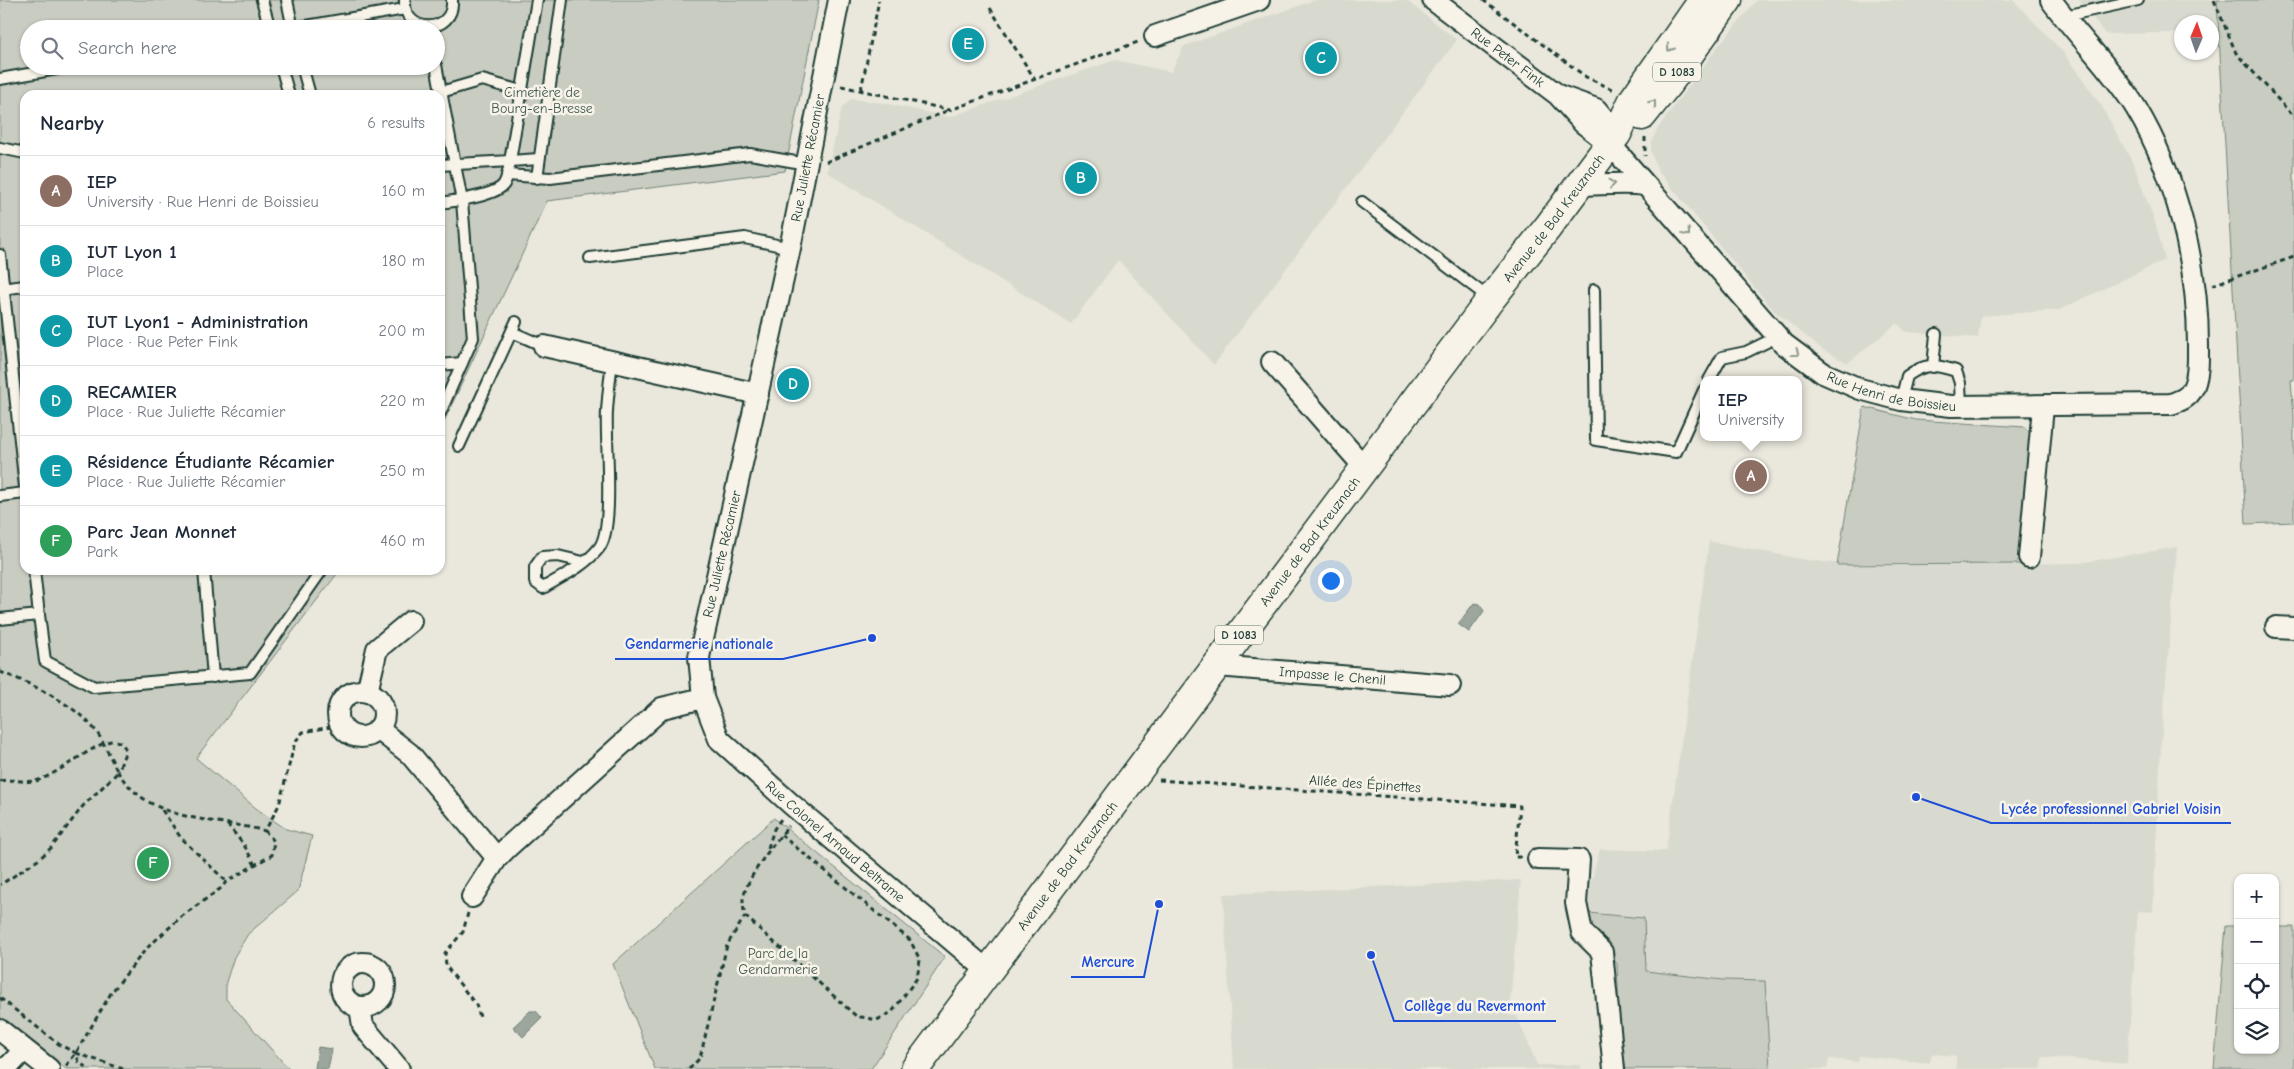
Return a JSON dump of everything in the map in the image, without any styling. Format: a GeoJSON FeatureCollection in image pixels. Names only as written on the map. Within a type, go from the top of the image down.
{"type":"FeatureCollection","features":[{"type":"Feature","properties":{"kind":"main road","name":"Avenue de Bad Kreuznach"},"geometry":{"type":"LineString","coordinates":[[915,1069],[1490,300],[1548,227],[1637,108],[1703,0]]}},
{"type":"Feature","properties":{"kind":"main road","name":"Avenue de Bad Kreuznach"},"geometry":{"type":"LineString","coordinates":[[1637,108],[1671,80],[1728,0]]}},
{"type":"Feature","properties":{"kind":"street","name":"Rue Juliette Récamier"},"geometry":{"type":"LineString","coordinates":[[703,698],[699,657],[790,248],[816,163],[839,0]]}},
{"type":"Feature","properties":{"kind":"street"},"geometry":{"type":"LineString","coordinates":[[1155,36],[1259,0]]}},
{"type":"Feature","properties":{"kind":"street","name":"Rue Peter Fink"},"geometry":{"type":"LineString","coordinates":[[1433,0],[1558,95],[1596,109],[1613,139]]}},
{"type":"Feature","properties":{"kind":"street"},"geometry":{"type":"LineString","coordinates":[[2055,5],[2091,47],[2136,108],[2161,159],[2186,234],[2195,291]]}},
{"type":"Feature","properties":{"kind":"street","name":"Rue Henri de Boissieu"},"geometry":{"type":"LineString","coordinates":[[1613,139],[1645,185],[1784,344],[1824,373],[1860,389],[1901,400],[1961,406],[2043,407],[2171,404],[2184,399],[2192,389],[2198,366],[2195,291]]}},
{"type":"Feature","properties":{"kind":"street"},"geometry":{"type":"LineString","coordinates":[[1579,185],[1608,185],[1625,182],[1645,185]]}},
{"type":"Feature","properties":{"kind":"street"},"geometry":{"type":"LineString","coordinates":[[544,346],[758,394]]}},
{"type":"Feature","properties":{"kind":"street"},"geometry":{"type":"LineString","coordinates":[[1272,362],[1365,468]]}},
{"type":"Feature","properties":{"kind":"street"},"geometry":{"type":"LineString","coordinates":[[2029,557],[2043,407]]}},
{"type":"Feature","properties":{"kind":"street"},"geometry":{"type":"LineString","coordinates":[[367,692],[377,650],[411,621]]}},
{"type":"Feature","properties":{"kind":"street","name":"Impasse le Chenil"},"geometry":{"type":"LineString","coordinates":[[1217,666],[1450,685]]}},
{"type":"Feature","properties":{"kind":"street"},"geometry":{"type":"LineString","coordinates":[[367,692],[375,695],[383,707],[382,723],[372,734],[362,737],[354,736],[342,726],[339,710],[341,703],[352,693],[367,692]]}},
{"type":"Feature","properties":{"kind":"street"},"geometry":{"type":"LineString","coordinates":[[472,897],[497,858],[662,708],[703,698]]}},
{"type":"Feature","properties":{"kind":"street","name":"Rue Colonel Arnaud Beltrame"},"geometry":{"type":"LineString","coordinates":[[703,698],[719,739],[796,808],[988,970]]}},
{"type":"Feature","properties":{"kind":"street"},"geometry":{"type":"LineString","coordinates":[[378,729],[410,754],[497,858]]}},
{"type":"Feature","properties":{"kind":"street"},"geometry":{"type":"LineString","coordinates":[[1538,859],[1579,860],[1576,903],[1582,932],[1602,952],[1614,1069]]}},
{"type":"Feature","properties":{"kind":"street"},"geometry":{"type":"LineString","coordinates":[[360,1007],[363,1026],[399,1069]]}},
{"type":"Feature","properties":{"kind":"street"},"geometry":{"type":"LineString","coordinates":[[0,1030],[49,1069]]}},
{"type":"Feature","properties":{"kind":"street"},"geometry":{"type":"LineString","coordinates":[[2,1069],[9,1066],[24,1050]]}},
{"type":"Feature","properties":{"kind":"lane"},"geometry":{"type":"LineString","coordinates":[[262,0],[268,20]]}},
{"type":"Feature","properties":{"kind":"lane"},"geometry":{"type":"LineString","coordinates":[[287,0],[290,20]]}},
{"type":"Feature","properties":{"kind":"lane"},"geometry":{"type":"LineString","coordinates":[[445,21],[450,14],[452,0]]}},
{"type":"Feature","properties":{"kind":"lane"},"geometry":{"type":"LineString","coordinates":[[445,203],[462,201],[500,189],[507,175],[537,0]]}},
{"type":"Feature","properties":{"kind":"lane"},"geometry":{"type":"LineString","coordinates":[[537,178],[562,0]]}},
{"type":"Feature","properties":{"kind":"lane"},"geometry":{"type":"LineString","coordinates":[[2055,5],[2138,0]]}},
{"type":"Feature","properties":{"kind":"lane"},"geometry":{"type":"LineString","coordinates":[[332,20],[405,4],[411,20]]}},
{"type":"Feature","properties":{"kind":"lane"},"geometry":{"type":"LineString","coordinates":[[0,79],[23,75]]}},
{"type":"Feature","properties":{"kind":"lane"},"geometry":{"type":"LineString","coordinates":[[283,75],[288,90]]}},
{"type":"Feature","properties":{"kind":"lane"},"geometry":{"type":"LineString","coordinates":[[304,75],[309,90]]}},
{"type":"Feature","properties":{"kind":"lane"},"geometry":{"type":"LineString","coordinates":[[438,75],[441,90]]}},
{"type":"Feature","properties":{"kind":"lane"},"geometry":{"type":"LineString","coordinates":[[445,91],[482,80],[521,91]]}},
{"type":"Feature","properties":{"kind":"lane"},"geometry":{"type":"LineString","coordinates":[[445,114],[462,201],[473,338],[445,402]]}},
{"type":"Feature","properties":{"kind":"lane"},"geometry":{"type":"LineString","coordinates":[[0,148],[20,152]]}},
{"type":"Feature","properties":{"kind":"lane"},"geometry":{"type":"LineString","coordinates":[[507,175],[537,178],[750,154],[816,163]]}},
{"type":"Feature","properties":{"kind":"lane"},"geometry":{"type":"LineString","coordinates":[[445,164],[539,159]]}},
{"type":"Feature","properties":{"kind":"lane"},"geometry":{"type":"LineString","coordinates":[[1362,202],[1490,300]]}},
{"type":"Feature","properties":{"kind":"lane"},"geometry":{"type":"LineString","coordinates":[[590,258],[745,238],[790,248]]}},
{"type":"Feature","properties":{"kind":"lane"},"geometry":{"type":"LineString","coordinates":[[0,255],[1,288],[20,409]]}},
{"type":"Feature","properties":{"kind":"lane"},"geometry":{"type":"LineString","coordinates":[[1,288],[20,286]]}},
{"type":"Feature","properties":{"kind":"lane"},"geometry":{"type":"LineString","coordinates":[[1594,290],[1596,440],[1676,452],[1700,399]]}},
{"type":"Feature","properties":{"kind":"lane"},"geometry":{"type":"LineString","coordinates":[[459,446],[514,327],[544,346]]}},
{"type":"Feature","properties":{"kind":"lane"},"geometry":{"type":"LineString","coordinates":[[1933,367],[1936,334]]}},
{"type":"Feature","properties":{"kind":"lane"},"geometry":{"type":"LineString","coordinates":[[1711,376],[1722,357],[1746,352],[1777,336]]}},
{"type":"Feature","properties":{"kind":"lane"},"geometry":{"type":"LineString","coordinates":[[583,562],[558,556],[542,556],[535,567],[535,582],[542,588],[583,562],[600,547],[605,527],[608,496],[607,411],[612,361]]}},
{"type":"Feature","properties":{"kind":"lane"},"geometry":{"type":"LineString","coordinates":[[445,365],[462,363]]}},
{"type":"Feature","properties":{"kind":"lane"},"geometry":{"type":"LineString","coordinates":[[1901,400],[1907,376],[1920,367],[1943,367],[1956,371],[1960,383],[1961,406]]}},
{"type":"Feature","properties":{"kind":"lane"},"geometry":{"type":"LineString","coordinates":[[0,496],[20,494]]}},
{"type":"Feature","properties":{"kind":"lane"},"geometry":{"type":"LineString","coordinates":[[35,575],[44,661],[94,687],[250,673],[319,575]]}},
{"type":"Feature","properties":{"kind":"lane"},"geometry":{"type":"LineString","coordinates":[[204,575],[214,676]]}},
{"type":"Feature","properties":{"kind":"lane"},"geometry":{"type":"LineString","coordinates":[[0,619],[39,615]]}},
{"type":"Feature","properties":{"kind":"path"},"geometry":{"type":"LineString","coordinates":[[862,90],[879,0]]}},
{"type":"Feature","properties":{"kind":"path"},"geometry":{"type":"LineString","coordinates":[[1483,0],[1586,77],[1637,108],[1649,126],[1643,142],[1647,164]]}},
{"type":"Feature","properties":{"kind":"path"},"geometry":{"type":"LineString","coordinates":[[2214,0],[2236,53],[2294,116]]}},
{"type":"Feature","properties":{"kind":"path"},"geometry":{"type":"LineString","coordinates":[[990,8],[1034,78]]}},
{"type":"Feature","properties":{"kind":"path"},"geometry":{"type":"LineString","coordinates":[[816,163],[1034,78],[1155,36]]}},
{"type":"Feature","properties":{"kind":"path"},"geometry":{"type":"LineString","coordinates":[[841,86],[950,110]]}},
{"type":"Feature","properties":{"kind":"path"},"geometry":{"type":"LineString","coordinates":[[2195,291],[2294,256]]}},
{"type":"Feature","properties":{"kind":"path"},"geometry":{"type":"LineString","coordinates":[[0,672],[24,681],[56,699],[93,729],[118,772],[135,791],[162,810],[177,815],[265,831],[274,841],[273,850],[268,859],[227,881],[220,889],[182,916],[139,957],[110,994],[76,1054],[63,1069]]}},
{"type":"Feature","properties":{"kind":"path"},"geometry":{"type":"LineString","coordinates":[[265,831],[279,805],[295,742],[303,732],[342,726]]}},
{"type":"Feature","properties":{"kind":"path"},"geometry":{"type":"LineString","coordinates":[[0,885],[38,860],[51,848],[83,806],[118,772],[126,750],[123,744],[116,741],[103,744],[56,774],[36,781],[1,781]]}},
{"type":"Feature","properties":{"kind":"path","name":"Allée des Épinettes"},"geometry":{"type":"LineString","coordinates":[[1133,779],[1520,806],[1515,857],[1538,859]]}},
{"type":"Feature","properties":{"kind":"path"},"geometry":{"type":"LineString","coordinates":[[768,850],[781,835],[796,808]]}},
{"type":"Feature","properties":{"kind":"path"},"geometry":{"type":"LineString","coordinates":[[781,835],[910,940],[920,960],[917,978],[892,1012],[877,1020],[856,1016],[745,916],[742,899],[768,850],[774,829],[796,808]]}},
{"type":"Feature","properties":{"kind":"path"},"geometry":{"type":"LineString","coordinates":[[162,810],[181,838],[227,881]]}},
{"type":"Feature","properties":{"kind":"path"},"geometry":{"type":"LineString","coordinates":[[226,824],[244,845],[255,865]]}},
{"type":"Feature","properties":{"kind":"path"},"geometry":{"type":"LineString","coordinates":[[472,897],[464,932],[446,953],[446,966],[476,1005],[480,1017]]}},
{"type":"Feature","properties":{"kind":"path"},"geometry":{"type":"LineString","coordinates":[[689,1069],[700,1058],[727,945],[745,916]]}},
{"type":"Feature","properties":{"kind":"path"},"geometry":{"type":"LineString","coordinates":[[0,998],[60,1045],[76,1054],[123,1069]]}},
{"type":"Feature","properties":{"kind":"path"},"geometry":{"type":"LineString","coordinates":[[76,1054],[79,1062],[88,1069]]}},
{"type":"Feature","properties":{"kind":"shaded area"},"geometry":{"type":"Polygon","coordinates":[[[1315,0],[1406,0],[1457,40],[1214,365],[1118,260],[1071,324],[827,172],[842,107],[851,99],[884,103],[949,117],[1115,60],[1171,72],[1184,46],[1315,0]]]}},
{"type":"Feature","properties":{"kind":"shaded area"},"geometry":{"type":"Polygon","coordinates":[[[1757,0],[2013,0],[2063,52],[2101,105],[2133,163],[2156,225],[2165,260],[2059,310],[1981,316],[1978,338],[1906,332],[1897,323],[1848,363],[1823,350],[1773,310],[1658,171],[1651,152],[1651,142],[1658,128],[1718,46],[1757,0]]]}},
{"type":"Feature","properties":{"kind":"shaded area"},"geometry":{"type":"Polygon","coordinates":[[[2079,0],[2294,0],[2294,31],[2219,32],[2219,15],[2174,15],[2174,33],[2105,34],[2079,0]]]}},
{"type":"Feature","properties":{"kind":"shaded area"},"geometry":{"type":"Polygon","coordinates":[[[1709,541],[1806,560],[1864,566],[2079,563],[2177,547],[2161,745],[2153,912],[2138,911],[2127,1064],[2042,1057],[2041,1069],[1956,1069],[1956,1056],[1932,1054],[1930,1063],[1859,1056],[1858,1062],[1829,1059],[1827,1069],[1770,1069],[1765,981],[1723,980],[1646,971],[1603,913],[1588,913],[1589,889],[1600,849],[1666,851],[1709,541]]]}},
{"type":"Feature","properties":{"kind":"shaded area"},"geometry":{"type":"Polygon","coordinates":[[[1474,603],[1480,604],[1484,611],[1469,632],[1458,624],[1474,603]]]}},
{"type":"Feature","properties":{"kind":"shaded area"},"geometry":{"type":"Polygon","coordinates":[[[1521,880],[1509,1015],[1517,1016],[1537,1065],[1581,1065],[1581,1069],[1234,1069],[1223,894],[1521,880]]]}},
{"type":"Feature","properties":{"kind":"shaded area"},"geometry":{"type":"Polygon","coordinates":[[[530,1011],[536,1011],[542,1018],[523,1037],[513,1027],[530,1011]]]}},
{"type":"Feature","properties":{"kind":"shaded area"},"geometry":{"type":"Polygon","coordinates":[[[318,1047],[332,1049],[328,1069],[315,1069],[318,1047]]]}},
{"type":"Feature","properties":{"kind":"green space","name":"Cimetière de Bourg-en-Bresse"},"geometry":{"type":"Polygon","coordinates":[[[0,0],[819,0],[785,171],[547,201],[445,419],[445,90],[20,90],[20,575],[336,575],[196,758],[257,809],[286,829],[312,836],[298,891],[248,934],[234,957],[226,982],[226,999],[289,1069],[66,1069],[0,1017],[0,0]]]}},
{"type":"Feature","properties":{"kind":"green space"},"geometry":{"type":"Polygon","coordinates":[[[2217,0],[2294,0],[2294,380],[2291,380],[2294,415],[2294,522],[2246,524],[2217,0]]]}},
{"type":"Feature","properties":{"kind":"green space"},"geometry":{"type":"Polygon","coordinates":[[[1864,407],[1916,420],[2025,427],[2035,439],[2021,564],[1837,565],[1864,407]]]}},
{"type":"Feature","properties":{"kind":"green space","name":"Parc de la Gendarmerie"},"geometry":{"type":"Polygon","coordinates":[[[774,818],[945,957],[871,1069],[655,1069],[613,964],[774,818]]]}},
{"type":"Feature","properties":{"kind":"green space"},"geometry":{"type":"Polygon","coordinates":[[[1588,913],[1644,918],[1646,971],[1723,980],[1765,981],[1770,1069],[1621,1069],[1617,964],[1592,928],[1588,913]]]}},
{"type":"Feature","properties":{"kind":"green space"},"geometry":{"type":"Polygon","coordinates":[[[2226,926],[2234,926],[2234,1054],[2279,1054],[2279,927],[2294,927],[2294,1069],[2214,1069],[2226,926]]]}},
{"type":"Feature","properties":{"kind":"place","name":"Résidence Étudiante Récamier"},"geometry":{"type":"Point","coordinates":[968,44]}},
{"type":"Feature","properties":{"kind":"place","name":"IUT Lyon1 - Administration"},"geometry":{"type":"Point","coordinates":[1321,58]}},
{"type":"Feature","properties":{"kind":"place","name":"IUT Lyon 1"},"geometry":{"type":"Point","coordinates":[1081,178]}},
{"type":"Feature","properties":{"kind":"place","name":"RECAMIER"},"geometry":{"type":"Point","coordinates":[793,384]}},
{"type":"Feature","properties":{"kind":"place","name":"IEP"},"geometry":{"type":"Point","coordinates":[1751,476]}},
{"type":"Feature","properties":{"kind":"place","name":"Gendarmerie nationale"},"geometry":{"type":"Point","coordinates":[872,638]}},
{"type":"Feature","properties":{"kind":"place","name":"Lycée professionnel Gabriel Voisin"},"geometry":{"type":"Point","coordinates":[1916,797]}},
{"type":"Feature","properties":{"kind":"place","name":"Parc Jean Monnet"},"geometry":{"type":"Point","coordinates":[153,863]}},
{"type":"Feature","properties":{"kind":"place","name":"Mercure"},"geometry":{"type":"Point","coordinates":[1159,904]}},
{"type":"Feature","properties":{"kind":"place","name":"Collège du Revermont"},"geometry":{"type":"Point","coordinates":[1371,955]}}]}
